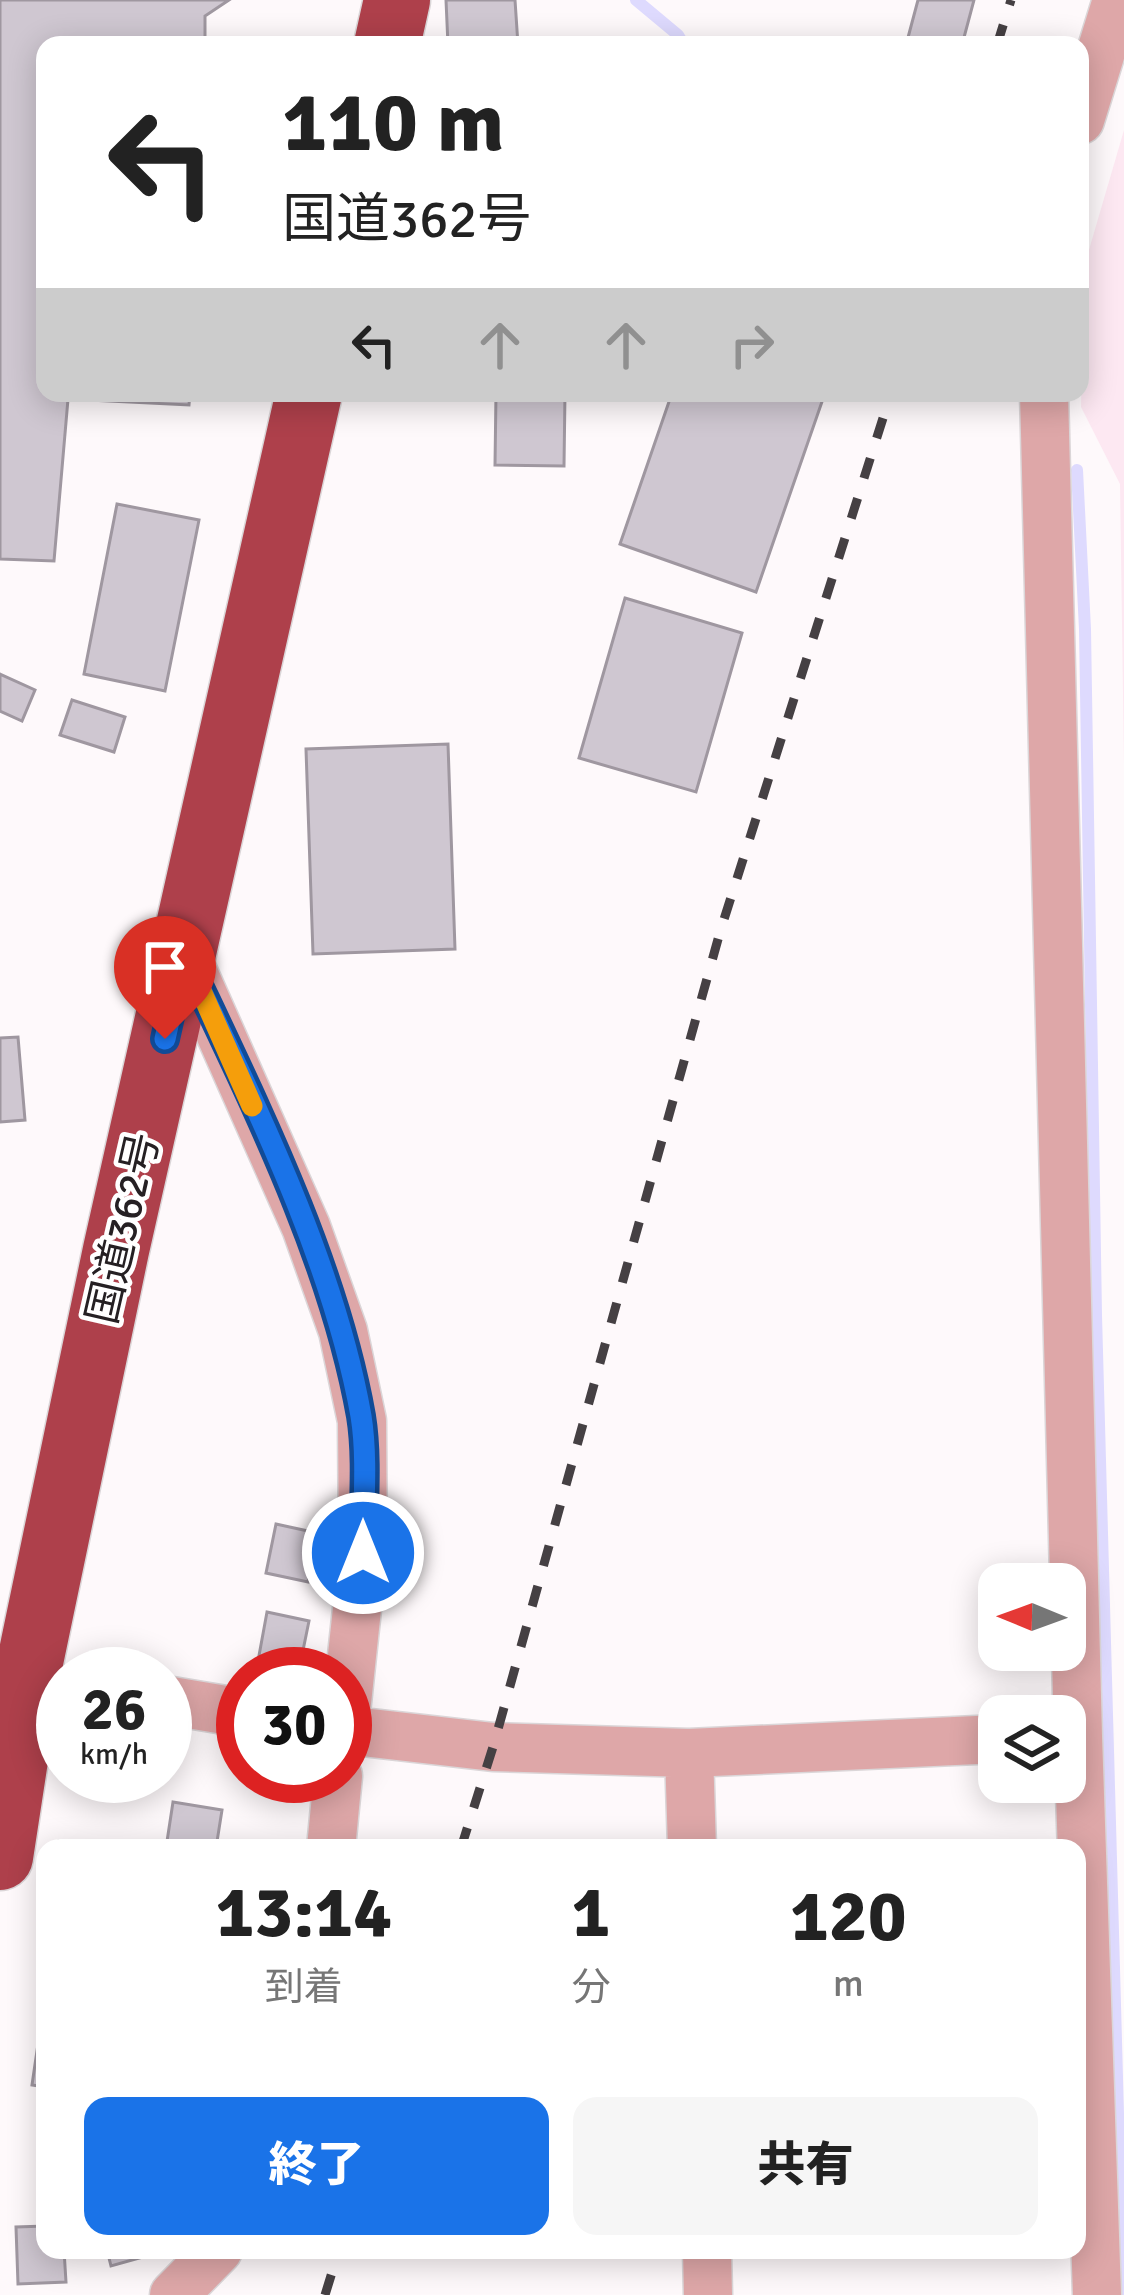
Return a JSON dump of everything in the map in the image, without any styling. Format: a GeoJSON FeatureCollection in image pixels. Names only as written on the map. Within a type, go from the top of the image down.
{"type":"FeatureCollection","features":[{"type":"Feature","properties":{"kind":"highway"},"geometry":{"type":"LineString","coordinates":[[389,36],[397,0]]}},
{"type":"Feature","properties":{"kind":"highway","name":"国道362号"},"geometry":{"type":"LineString","coordinates":[[0,1857],[31,1662],[116,1250],[307,402]]}},
{"type":"Feature","properties":{"kind":"street"},"geometry":{"type":"LineString","coordinates":[[1089,91],[1117,0]]}},
{"type":"Feature","properties":{"kind":"street"},"geometry":{"type":"LineString","coordinates":[[1044,402],[1070,1695]]}},
{"type":"Feature","properties":{"kind":"street"},"geometry":{"type":"LineString","coordinates":[[184,954],[306,1227],[348,1354],[362,1421],[363,1553],[353,1647]]}},
{"type":"Feature","properties":{"kind":"street"},"geometry":{"type":"LineString","coordinates":[[372,1729],[493,1747],[689,1753],[978,1740]]}},
{"type":"Feature","properties":{"kind":"street"},"geometry":{"type":"LineString","coordinates":[[689,1753],[692,1839]]}},
{"type":"Feature","properties":{"kind":"street"},"geometry":{"type":"LineString","coordinates":[[332,1839],[335,1803]]}},
{"type":"Feature","properties":{"kind":"street"},"geometry":{"type":"LineString","coordinates":[[1074,1803],[1076,1839]]}},
{"type":"Feature","properties":{"kind":"street"},"geometry":{"type":"LineString","coordinates":[[1086,2072],[1096,2295]]}},
{"type":"Feature","properties":{"kind":"street"},"geometry":{"type":"LineString","coordinates":[[174,2295],[209,2259]]}},
{"type":"Feature","properties":{"kind":"street"},"geometry":{"type":"LineString","coordinates":[[706,2259],[708,2295]]}},
{"type":"Feature","properties":{"kind":"shaded area"},"geometry":{"type":"Polygon","coordinates":[[[1124,130],[1124,765],[1120,484],[1081,407],[1081,402],[1089,402],[1089,250],[1124,130]]]}},
{"type":"Feature","properties":{"kind":"building"},"geometry":{"type":"Polygon","coordinates":[[[0,0],[229,0],[205,16],[205,36],[36,36],[36,402],[68,402],[54,561],[0,559],[0,0]]]}},
{"type":"Feature","properties":{"kind":"building"},"geometry":{"type":"Polygon","coordinates":[[[446,0],[515,0],[517,36],[448,36],[446,0]]]}},
{"type":"Feature","properties":{"kind":"building"},"geometry":{"type":"Polygon","coordinates":[[[918,0],[974,0],[964,36],[908,36],[918,0]]]}},
{"type":"Feature","properties":{"kind":"building"},"geometry":{"type":"Polygon","coordinates":[[[128,402],[189,402],[189,405],[128,402]]]}},
{"type":"Feature","properties":{"kind":"building"},"geometry":{"type":"Polygon","coordinates":[[[496,402],[565,402],[564,466],[495,465],[496,402]]]}},
{"type":"Feature","properties":{"kind":"building"},"geometry":{"type":"Polygon","coordinates":[[[669,402],[822,402],[756,592],[620,544],[669,402]]]}},
{"type":"Feature","properties":{"kind":"building"},"geometry":{"type":"Polygon","coordinates":[[[117,504],[199,520],[165,691],[84,674],[117,504]]]}},
{"type":"Feature","properties":{"kind":"building"},"geometry":{"type":"Polygon","coordinates":[[[625,598],[742,633],[696,792],[579,758],[625,598]]]}},
{"type":"Feature","properties":{"kind":"building"},"geometry":{"type":"Polygon","coordinates":[[[0,674],[35,690],[22,721],[0,711],[0,674]]]}},
{"type":"Feature","properties":{"kind":"building"},"geometry":{"type":"Polygon","coordinates":[[[72,700],[125,717],[114,752],[60,735],[72,700]]]}},
{"type":"Feature","properties":{"kind":"building"},"geometry":{"type":"Polygon","coordinates":[[[448,744],[455,949],[313,954],[306,749],[448,744]]]}},
{"type":"Feature","properties":{"kind":"building"},"geometry":{"type":"Polygon","coordinates":[[[18,1037],[25,1120],[0,1122],[0,1038],[18,1037]]]}},
{"type":"Feature","properties":{"kind":"building"},"geometry":{"type":"Polygon","coordinates":[[[276,1524],[317,1533],[308,1582],[266,1573],[276,1524]]]}},
{"type":"Feature","properties":{"kind":"building"},"geometry":{"type":"Polygon","coordinates":[[[267,1612],[309,1621],[304,1647],[261,1647],[267,1612]]]}},
{"type":"Feature","properties":{"kind":"building"},"geometry":{"type":"Polygon","coordinates":[[[173,1803],[222,1810],[217,1839],[167,1839],[173,1803]]]}},
{"type":"Feature","properties":{"kind":"building"},"geometry":{"type":"Polygon","coordinates":[[[36,2226],[36,2259],[65,2259],[66,2282],[18,2284],[16,2227],[36,2226]]]}},
{"type":"Feature","properties":{"kind":"building"},"geometry":{"type":"Polygon","coordinates":[[[109,2259],[136,2259],[111,2266],[109,2259]]]}},
{"type":"Feature","properties":{"kind":"waterway"},"geometry":{"type":"LineString","coordinates":[[636,0],[679,36]]}},
{"type":"Feature","properties":{"kind":"waterway"},"geometry":{"type":"LineString","coordinates":[[1077,470],[1085,629],[1096,1315],[1123,2295]]}},
{"type":"Feature","properties":{"kind":"railway"},"geometry":{"type":"LineString","coordinates":[[1000,36],[1011,0]]}},
{"type":"Feature","properties":{"kind":"railway"},"geometry":{"type":"LineString","coordinates":[[464,1839],[720,932],[888,402]]}},
{"type":"Feature","properties":{"kind":"railway"},"geometry":{"type":"LineString","coordinates":[[325,2295],[336,2259]]}},
{"type":"Feature","properties":{"kind":"slow traffic"},"geometry":{"type":"LineString","coordinates":[[194,975],[252,1106]]}},
{"type":"Feature","properties":{"kind":"route"},"geometry":{"type":"LineString","coordinates":[[165,1039],[184,954],[306,1227],[343,1331],[362,1421],[363,1553]]}}]}
